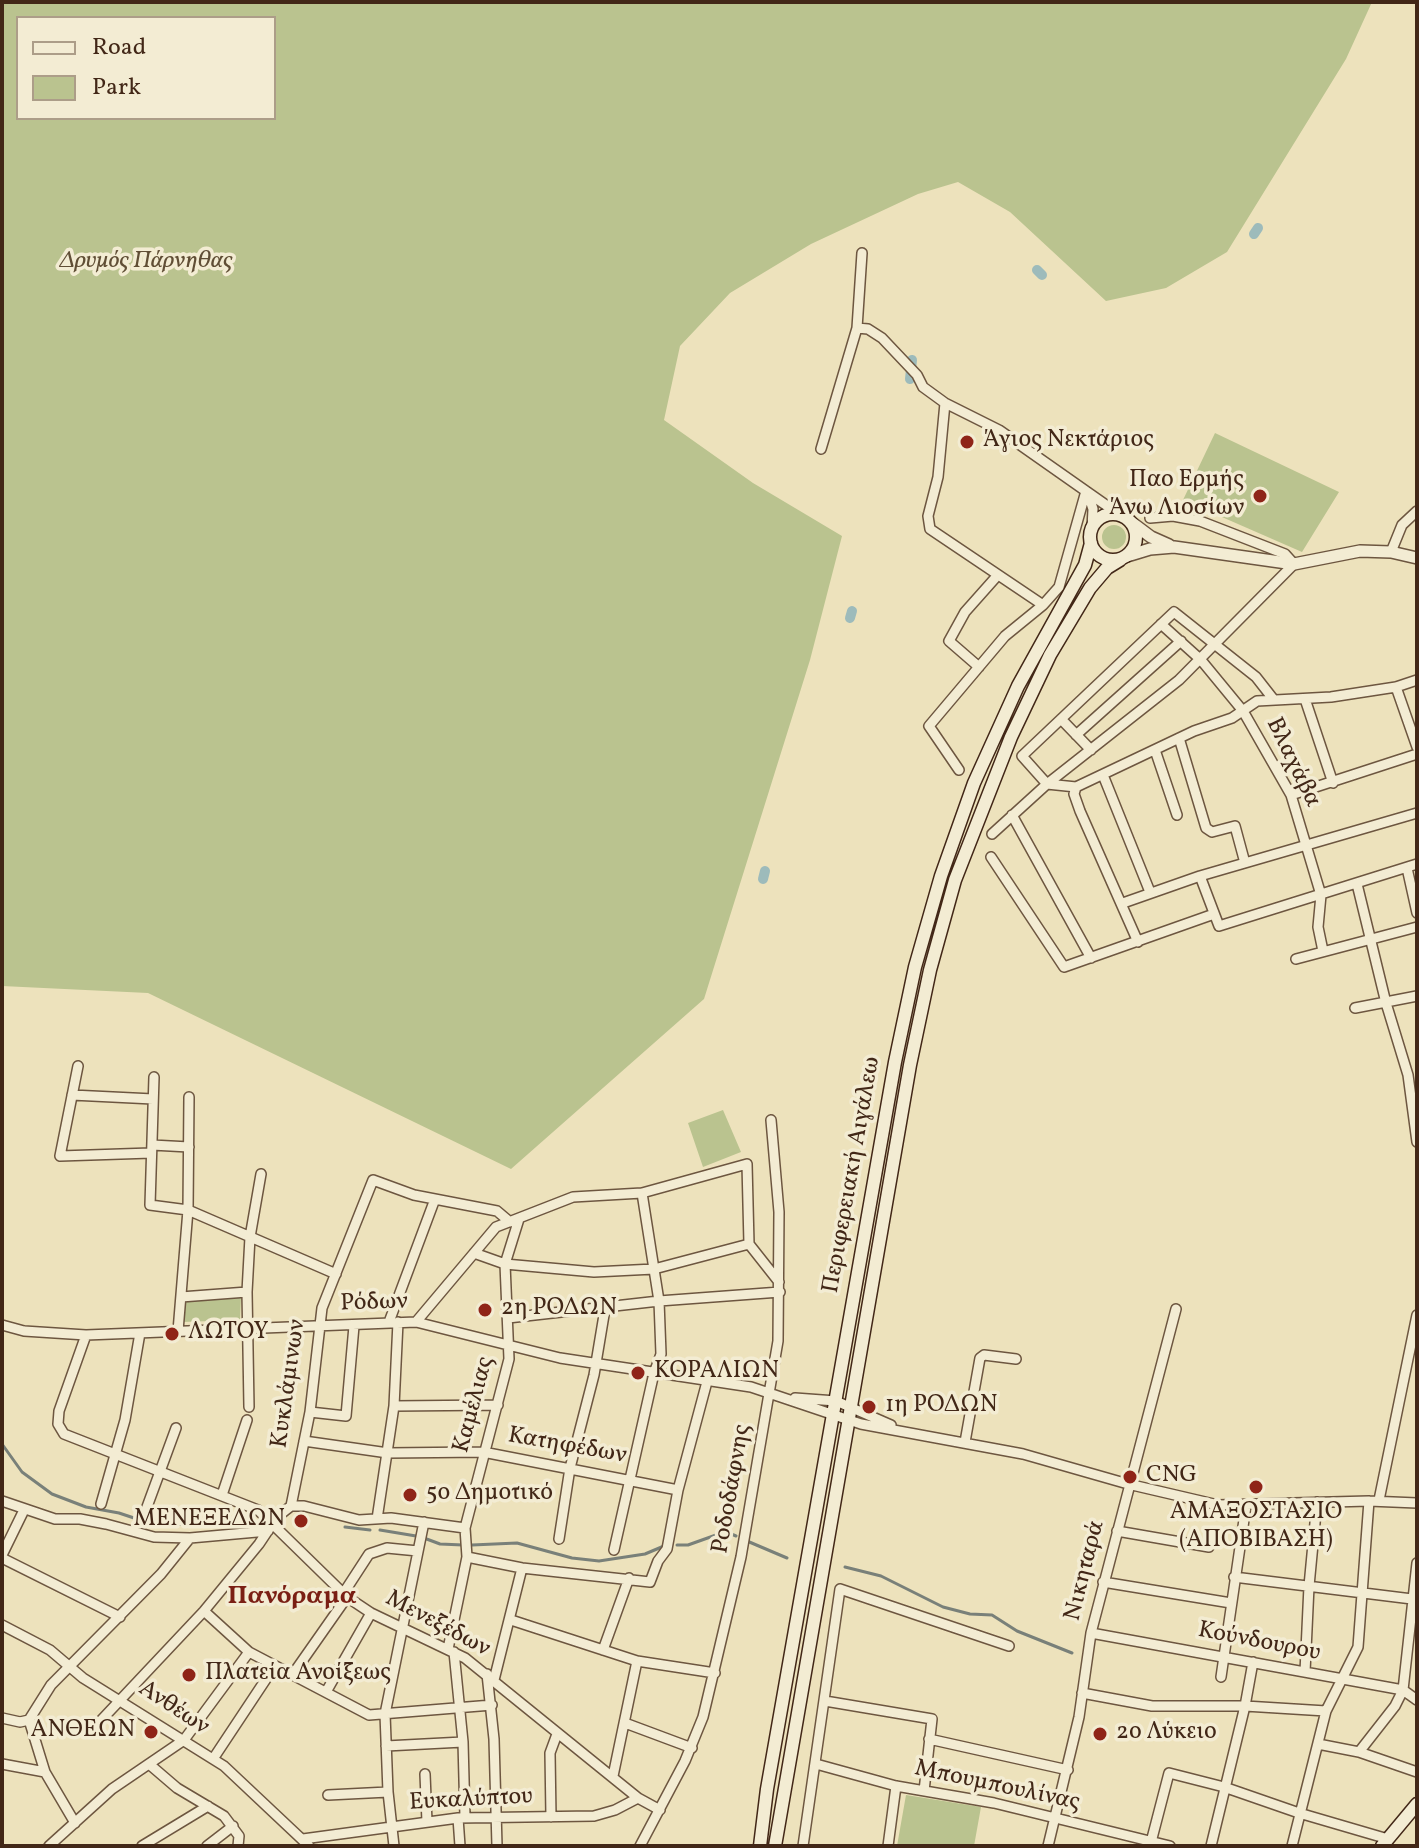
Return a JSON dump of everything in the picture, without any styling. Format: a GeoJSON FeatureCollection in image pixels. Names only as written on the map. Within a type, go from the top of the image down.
{"type":"FeatureCollection","features":[{"type":"Feature","properties":{"kind":"main road"},"geometry":{"type":"LineString","coordinates":[[1101,518],[1126,518],[1137,536],[1136,544],[1124,558],[1113,561],[1099,556],[1091,543],[1092,528],[1101,518]]}},
{"type":"Feature","properties":{"kind":"main road","name":"Περιφερειακή Αιγάλεω"},"geometry":{"type":"LineString","coordinates":[[760,1846],[767,1789],[895,1062],[915,967],[941,876],[997,730],[1085,565],[1091,543]]}},
{"type":"Feature","properties":{"kind":"main road","name":"Περιφερειακή Αιγάλεω"},"geometry":{"type":"LineString","coordinates":[[775,1846],[847,1420],[910,1065],[930,970],[955,880],[994,776],[1050,655],[1090,588],[1107,568],[1124,558]]}},
{"type":"Feature","properties":{"kind":"main road"},"geometry":{"type":"LineString","coordinates":[[1385,1842],[1415,1809]]}},
{"type":"Feature","properties":{"kind":"street"},"geometry":{"type":"LineString","coordinates":[[821,449],[857,328],[862,253]]}},
{"type":"Feature","properties":{"kind":"street"},"geometry":{"type":"LineString","coordinates":[[857,328],[868,329],[882,338],[917,375],[923,387],[945,403],[999,430],[1151,537],[1174,547]]}},
{"type":"Feature","properties":{"kind":"street"},"geometry":{"type":"LineString","coordinates":[[945,403],[938,477],[927,523],[935,534],[1043,605]]}},
{"type":"Feature","properties":{"kind":"street"},"geometry":{"type":"LineString","coordinates":[[1086,491],[1093,509],[1092,528]]}},
{"type":"Feature","properties":{"kind":"street"},"geometry":{"type":"LineString","coordinates":[[959,770],[929,726],[1015,626],[1043,605],[1059,587],[1086,491]]}},
{"type":"Feature","properties":{"kind":"street"},"geometry":{"type":"LineString","coordinates":[[1391,552],[1402,525],[1417,511]]}},
{"type":"Feature","properties":{"kind":"street"},"geometry":{"type":"LineString","coordinates":[[1150,518],[1173,516],[1200,521],[1285,554],[1294,564]]}},
{"type":"Feature","properties":{"kind":"street"},"geometry":{"type":"LineString","coordinates":[[1124,558],[1150,549],[1174,547],[1294,564],[1360,551],[1391,552],[1417,558]]}},
{"type":"Feature","properties":{"kind":"street"},"geometry":{"type":"LineString","coordinates":[[992,834],[1047,784],[1158,698],[1201,660],[1294,564]]}},
{"type":"Feature","properties":{"kind":"street"},"geometry":{"type":"LineString","coordinates":[[979,667],[949,641],[965,612],[997,576]]}},
{"type":"Feature","properties":{"kind":"street"},"geometry":{"type":"LineString","coordinates":[[1274,700],[1256,677],[1174,612],[1022,756],[1047,784],[1076,787],[1243,711],[1257,701],[1305,699],[1396,687],[1417,680]]}},
{"type":"Feature","properties":{"kind":"street","name":"Βλαχάβα"},"geometry":{"type":"LineString","coordinates":[[1161,624],[1201,660],[1243,711],[1291,795],[1321,895],[1318,927],[1323,951]]}},
{"type":"Feature","properties":{"kind":"street"},"geometry":{"type":"LineString","coordinates":[[1076,735],[1181,641]]}},
{"type":"Feature","properties":{"kind":"street"},"geometry":{"type":"LineString","coordinates":[[1396,687],[1417,747]]}},
{"type":"Feature","properties":{"kind":"street"},"geometry":{"type":"LineString","coordinates":[[1305,699],[1333,783]]}},
{"type":"Feature","properties":{"kind":"street"},"geometry":{"type":"LineString","coordinates":[[1061,719],[1091,750]]}},
{"type":"Feature","properties":{"kind":"street"},"geometry":{"type":"LineString","coordinates":[[1179,738],[1206,828],[1212,832],[1235,826],[1245,863]]}},
{"type":"Feature","properties":{"kind":"street"},"geometry":{"type":"LineString","coordinates":[[1155,750],[1177,815]]}},
{"type":"Feature","properties":{"kind":"street"},"geometry":{"type":"LineString","coordinates":[[1291,795],[1417,754]]}},
{"type":"Feature","properties":{"kind":"street"},"geometry":{"type":"LineString","coordinates":[[1103,775],[1150,892]]}},
{"type":"Feature","properties":{"kind":"street"},"geometry":{"type":"LineString","coordinates":[[1076,787],[1074,794],[1080,811],[1138,942]]}},
{"type":"Feature","properties":{"kind":"street"},"geometry":{"type":"LineString","coordinates":[[1123,903],[1200,876],[1417,813]]}},
{"type":"Feature","properties":{"kind":"street"},"geometry":{"type":"LineString","coordinates":[[1012,815],[1091,958]]}},
{"type":"Feature","properties":{"kind":"street"},"geometry":{"type":"LineString","coordinates":[[991,857],[1064,967],[1214,914]]}},
{"type":"Feature","properties":{"kind":"street"},"geometry":{"type":"LineString","coordinates":[[1200,876],[1219,926],[1412,866],[1417,913]]}},
{"type":"Feature","properties":{"kind":"street"},"geometry":{"type":"LineString","coordinates":[[1357,884],[1386,1003],[1413,1074],[1417,1142]]}},
{"type":"Feature","properties":{"kind":"street"},"geometry":{"type":"LineString","coordinates":[[1296,959],[1417,927]]}},
{"type":"Feature","properties":{"kind":"street"},"geometry":{"type":"LineString","coordinates":[[1355,1008],[1417,996]]}},
{"type":"Feature","properties":{"kind":"street"},"geometry":{"type":"LineString","coordinates":[[78,1066],[60,1156],[189,1147]]}},
{"type":"Feature","properties":{"kind":"street"},"geometry":{"type":"LineString","coordinates":[[154,1077],[150,1205],[188,1210],[336,1274]]}},
{"type":"Feature","properties":{"kind":"street"},"geometry":{"type":"LineString","coordinates":[[72,1095],[153,1099]]}},
{"type":"Feature","properties":{"kind":"street"},"geometry":{"type":"LineString","coordinates":[[178,1331],[188,1210],[189,1097]]}},
{"type":"Feature","properties":{"kind":"street","name":"Ροδοδάφνης"},"geometry":{"type":"LineString","coordinates":[[640,1846],[692,1748],[715,1673],[741,1557],[771,1392],[778,1341],[780,1288],[779,1212],[771,1120]]}},
{"type":"Feature","properties":{"kind":"street"},"geometry":{"type":"LineString","coordinates":[[416,1322],[496,1227],[573,1197],[642,1193],[747,1164],[749,1244],[780,1288],[508,1318]]}},
{"type":"Feature","properties":{"kind":"street"},"geometry":{"type":"LineString","coordinates":[[249,1407],[247,1292],[250,1237],[261,1174]]}},
{"type":"Feature","properties":{"kind":"street","name":"Κυκλάμινων"},"geometry":{"type":"LineString","coordinates":[[291,1506],[310,1412],[322,1308],[373,1180],[435,1199]]}},
{"type":"Feature","properties":{"kind":"street"},"geometry":{"type":"LineString","coordinates":[[614,1550],[661,1354],[659,1301],[642,1193]]}},
{"type":"Feature","properties":{"kind":"street"},"geometry":{"type":"LineString","coordinates":[[377,1519],[394,1406],[394,1322],[435,1199],[497,1211],[515,1220]]}},
{"type":"Feature","properties":{"kind":"street","name":"Καμέλιας"},"geometry":{"type":"LineString","coordinates":[[460,1846],[463,1742],[451,1650],[467,1557],[465,1528],[511,1347],[505,1264],[515,1220]]}},
{"type":"Feature","properties":{"kind":"street"},"geometry":{"type":"LineString","coordinates":[[474,1253],[505,1264],[594,1272],[654,1269],[749,1244]]}},
{"type":"Feature","properties":{"kind":"street"},"geometry":{"type":"LineString","coordinates":[[181,1297],[247,1292]]}},
{"type":"Feature","properties":{"kind":"street"},"geometry":{"type":"LineString","coordinates":[[559,1539],[570,1468],[596,1364],[605,1309]]}},
{"type":"Feature","properties":{"kind":"street","name":"Νικηταρά"},"geometry":{"type":"LineString","coordinates":[[1048,1846],[1068,1770],[1091,1633],[1103,1582],[1176,1309]]}},
{"type":"Feature","properties":{"kind":"street"},"geometry":{"type":"LineString","coordinates":[[1292,1846],[1326,1711],[1358,1647],[1361,1594],[1374,1500],[1417,1315]]}},
{"type":"Feature","properties":{"kind":"street","name":"Ρόδων"},"geometry":{"type":"LineString","coordinates":[[2,1325],[24,1331],[86,1335],[416,1322],[511,1347],[596,1364],[708,1378],[771,1392],[847,1420],[1062,1463],[1128,1484],[1218,1505],[1374,1500],[1417,1503]]}},
{"type":"Feature","properties":{"kind":"street"},"geometry":{"type":"LineString","coordinates":[[310,1412],[346,1416],[354,1326]]}},
{"type":"Feature","properties":{"kind":"street"},"geometry":{"type":"LineString","coordinates":[[101,1504],[125,1420],[140,1333]]}},
{"type":"Feature","properties":{"kind":"street","name":"Μενεξέδων"},"geometry":{"type":"LineString","coordinates":[[86,1335],[59,1411],[58,1424],[64,1434],[258,1510],[271,1527],[345,1595],[371,1613],[451,1650],[491,1677],[638,1798],[660,1810]]}},
{"type":"Feature","properties":{"kind":"street"},"geometry":{"type":"LineString","coordinates":[[965,1442],[980,1358],[984,1355],[1016,1359]]}},
{"type":"Feature","properties":{"kind":"street"},"geometry":{"type":"LineString","coordinates":[[467,1557],[522,1568],[650,1582],[658,1561],[667,1549],[678,1490],[708,1378]]}},
{"type":"Feature","properties":{"kind":"street","name":"Ρόδων"},"geometry":{"type":"LineString","coordinates":[[787,1398],[836,1401],[900,1430]]}},
{"type":"Feature","properties":{"kind":"street"},"geometry":{"type":"LineString","coordinates":[[394,1406],[498,1405]]}},
{"type":"Feature","properties":{"kind":"street"},"geometry":{"type":"LineString","coordinates":[[222,1495],[247,1420]]}},
{"type":"Feature","properties":{"kind":"street"},"geometry":{"type":"LineString","coordinates":[[144,1515],[176,1428]]}},
{"type":"Feature","properties":{"kind":"street","name":"Κατηφέδων"},"geometry":{"type":"LineString","coordinates":[[304,1441],[388,1453],[483,1452],[629,1478],[678,1490]]}},
{"type":"Feature","properties":{"kind":"street"},"geometry":{"type":"LineString","coordinates":[[2,1501],[55,1519],[80,1519],[106,1524],[138,1535],[190,1538],[271,1527]]}},
{"type":"Feature","properties":{"kind":"street"},"geometry":{"type":"LineString","coordinates":[[1305,1672],[1317,1502]]}},
{"type":"Feature","properties":{"kind":"street"},"geometry":{"type":"LineString","coordinates":[[91,1731],[204,1611],[291,1506],[304,1506],[351,1519],[391,1518],[465,1528]]}},
{"type":"Feature","properties":{"kind":"street"},"geometry":{"type":"LineString","coordinates":[[1221,1677],[1246,1506]]}},
{"type":"Feature","properties":{"kind":"street"},"geometry":{"type":"LineString","coordinates":[[24,1510],[2,1556],[120,1617]]}},
{"type":"Feature","properties":{"kind":"street"},"geometry":{"type":"LineString","coordinates":[[394,1846],[385,1714],[424,1522]]}},
{"type":"Feature","properties":{"kind":"street"},"geometry":{"type":"LineString","coordinates":[[1117,1531],[1209,1547]]}},
{"type":"Feature","properties":{"kind":"street"},"geometry":{"type":"LineString","coordinates":[[75,1823],[45,1772],[29,1720],[41,1699],[69,1666],[161,1574],[190,1538]]}},
{"type":"Feature","properties":{"kind":"street"},"geometry":{"type":"LineString","coordinates":[[293,1674],[369,1554],[387,1548],[418,1551]]}},
{"type":"Feature","properties":{"kind":"street"},"geometry":{"type":"LineString","coordinates":[[1359,1752],[1395,1706],[1403,1690],[1413,1622],[1412,1599],[1417,1563]]}},
{"type":"Feature","properties":{"kind":"street"},"geometry":{"type":"LineString","coordinates":[[497,1846],[491,1677],[511,1620],[522,1568]]}},
{"type":"Feature","properties":{"kind":"street"},"geometry":{"type":"LineString","coordinates":[[1234,1577],[1412,1599]]}},
{"type":"Feature","properties":{"kind":"street"},"geometry":{"type":"LineString","coordinates":[[603,1650],[629,1578]]}},
{"type":"Feature","properties":{"kind":"street"},"geometry":{"type":"LineString","coordinates":[[1103,1582],[1231,1603]]}},
{"type":"Feature","properties":{"kind":"street"},"geometry":{"type":"LineString","coordinates":[[803,1846],[840,1589],[1009,1646]]}},
{"type":"Feature","properties":{"kind":"street"},"geometry":{"type":"LineString","coordinates":[[204,1611],[249,1652],[369,1715],[492,1705]]}},
{"type":"Feature","properties":{"kind":"street"},"geometry":{"type":"LineString","coordinates":[[326,1692],[371,1613]]}},
{"type":"Feature","properties":{"kind":"street"},"geometry":{"type":"LineString","coordinates":[[511,1620],[637,1661],[715,1673]]}},
{"type":"Feature","properties":{"kind":"street","name":"Ανθέων"},"geometry":{"type":"LineString","coordinates":[[2,1625],[50,1650],[69,1666],[213,1759],[235,1775],[306,1843]]}},
{"type":"Feature","properties":{"kind":"street","name":"Κούνδουρου"},"geometry":{"type":"LineString","coordinates":[[1091,1633],[1403,1690],[1417,1700]]}},
{"type":"Feature","properties":{"kind":"street"},"geometry":{"type":"LineString","coordinates":[[49,1846],[112,1789],[184,1740],[249,1652]]}},
{"type":"Feature","properties":{"kind":"street"},"geometry":{"type":"LineString","coordinates":[[613,1776],[637,1661]]}},
{"type":"Feature","properties":{"kind":"street"},"geometry":{"type":"LineString","coordinates":[[1211,1846],[1253,1662]]}},
{"type":"Feature","properties":{"kind":"street"},"geometry":{"type":"LineString","coordinates":[[213,1759],[274,1667]]}},
{"type":"Feature","properties":{"kind":"street"},"geometry":{"type":"LineString","coordinates":[[1082,1693],[1152,1706],[1245,1706],[1326,1711]]}},
{"type":"Feature","properties":{"kind":"street"},"geometry":{"type":"LineString","coordinates":[[825,1701],[932,1719],[924,1791]]}},
{"type":"Feature","properties":{"kind":"street"},"geometry":{"type":"LineString","coordinates":[[2,1718],[20,1722],[29,1720]]}},
{"type":"Feature","properties":{"kind":"street"},"geometry":{"type":"LineString","coordinates":[[625,1723],[692,1748]]}},
{"type":"Feature","properties":{"kind":"street"},"geometry":{"type":"LineString","coordinates":[[551,1817],[550,1753],[557,1734]]}},
{"type":"Feature","properties":{"kind":"street"},"geometry":{"type":"LineString","coordinates":[[929,1739],[1068,1770]]}},
{"type":"Feature","properties":{"kind":"street"},"geometry":{"type":"LineString","coordinates":[[386,1746],[463,1742]]}},
{"type":"Feature","properties":{"kind":"street"},"geometry":{"type":"LineString","coordinates":[[1318,1744],[1359,1752],[1417,1772]]}},
{"type":"Feature","properties":{"kind":"street"},"geometry":{"type":"LineString","coordinates":[[2,1764],[45,1772]]}},
{"type":"Feature","properties":{"kind":"street"},"geometry":{"type":"LineString","coordinates":[[149,1764],[177,1788],[224,1816],[233,1826],[239,1841]]}},
{"type":"Feature","properties":{"kind":"street","name":"Μπουμπουλίνας"},"geometry":{"type":"LineString","coordinates":[[816,1764],[896,1786],[994,1803],[1170,1846]]}},
{"type":"Feature","properties":{"kind":"street"},"geometry":{"type":"LineString","coordinates":[[1151,1843],[1169,1773],[1224,1787],[1385,1842]]}},
{"type":"Feature","properties":{"kind":"street"},"geometry":{"type":"LineString","coordinates":[[425,1774],[427,1822]]}},
{"type":"Feature","properties":{"kind":"street"},"geometry":{"type":"LineString","coordinates":[[888,1846],[896,1786]]}},
{"type":"Feature","properties":{"kind":"street"},"geometry":{"type":"LineString","coordinates":[[328,1795],[388,1792]]}},
{"type":"Feature","properties":{"kind":"street","name":"Ευκαλύπτου"},"geometry":{"type":"LineString","coordinates":[[306,1843],[392,1825],[462,1818],[605,1814],[638,1798]]}},
{"type":"Feature","properties":{"kind":"street"},"geometry":{"type":"LineString","coordinates":[[142,1846],[208,1806]]}},
{"type":"Feature","properties":{"kind":"street"},"geometry":{"type":"LineString","coordinates":[[207,1846],[233,1826]]}},
{"type":"Feature","properties":{"kind":"green space","name":"Δρυμός Πάρνηθας"},"geometry":{"type":"Polygon","coordinates":[[[2,2],[1372,2],[1346,59],[1227,252],[1166,288],[1106,301],[1010,212],[958,182],[918,194],[811,244],[730,293],[680,346],[664,420],[753,483],[842,536],[810,660],[704,999],[511,1169],[148,993],[2,986],[2,2]]]}},
{"type":"Feature","properties":{"kind":"green space","name":"Παο Ερμής Άνω Λιοσίων"},"geometry":{"type":"Polygon","coordinates":[[[1215,433],[1339,492],[1302,552],[1183,500],[1215,433]]]}},
{"type":"Feature","properties":{"kind":"green space"},"geometry":{"type":"Polygon","coordinates":[[[1114,525],[1125,532],[1126,537],[1119,548],[1114,549],[1103,542],[1102,537],[1109,526],[1114,525]]]}},
{"type":"Feature","properties":{"kind":"green space"},"geometry":{"type":"Polygon","coordinates":[[[723,1110],[741,1152],[703,1167],[688,1123],[723,1110]]]}},
{"type":"Feature","properties":{"kind":"green space"},"geometry":{"type":"Polygon","coordinates":[[[241,1296],[240,1320],[182,1322],[184,1300],[241,1296]]]}},
{"type":"Feature","properties":{"kind":"green space"},"geometry":{"type":"Polygon","coordinates":[[[906,1795],[981,1807],[974,1846],[897,1846],[906,1795]]]}},
{"type":"Feature","properties":{"kind":"waterway"},"geometry":{"type":"LineString","coordinates":[[1254,234],[1258,228]]}},
{"type":"Feature","properties":{"kind":"waterway"},"geometry":{"type":"LineString","coordinates":[[1037,270],[1042,275]]}},
{"type":"Feature","properties":{"kind":"waterway"},"geometry":{"type":"LineString","coordinates":[[910,379],[912,360]]}},
{"type":"Feature","properties":{"kind":"waterway"},"geometry":{"type":"LineString","coordinates":[[850,618],[852,611]]}},
{"type":"Feature","properties":{"kind":"waterway"},"geometry":{"type":"LineString","coordinates":[[763,879],[765,871]]}},
{"type":"Feature","properties":{"kind":"waterway"},"geometry":{"type":"LineString","coordinates":[[2,1444],[22,1472],[52,1494],[86,1507],[119,1513],[152,1524],[175,1525],[210,1520]]}},
{"type":"Feature","properties":{"kind":"waterway"},"geometry":{"type":"LineString","coordinates":[[345,1527],[370,1530]]}},
{"type":"Feature","properties":{"kind":"waterway"},"geometry":{"type":"LineString","coordinates":[[380,1530],[416,1536]]}},
{"type":"Feature","properties":{"kind":"waterway"},"geometry":{"type":"LineString","coordinates":[[677,1545],[688,1545],[729,1533],[736,1536]]}},
{"type":"Feature","properties":{"kind":"waterway"},"geometry":{"type":"LineString","coordinates":[[424,1538],[440,1544],[463,1545]]}},
{"type":"Feature","properties":{"kind":"waterway"},"geometry":{"type":"LineString","coordinates":[[747,1541],[787,1558]]}},
{"type":"Feature","properties":{"kind":"waterway"},"geometry":{"type":"LineString","coordinates":[[472,1545],[517,1543],[572,1558],[599,1561],[645,1554],[664,1546]]}},
{"type":"Feature","properties":{"kind":"waterway"},"geometry":{"type":"LineString","coordinates":[[845,1567],[881,1576],[943,1607],[970,1614],[992,1615],[1017,1631],[1072,1653]]}},
{"type":"Feature","properties":{"kind":"place","name":"Άγιος Νεκτάριος"},"geometry":{"type":"Point","coordinates":[967,442]}},
{"type":"Feature","properties":{"kind":"place","name":"Παο Ερμής Άνω Λιοσίων"},"geometry":{"type":"Point","coordinates":[1260,496]}},
{"type":"Feature","properties":{"kind":"place","name":"2η ΡΟΔΩΝ"},"geometry":{"type":"Point","coordinates":[485,1310]}},
{"type":"Feature","properties":{"kind":"place","name":"ΛΩΤΟΥ"},"geometry":{"type":"Point","coordinates":[172,1334]}},
{"type":"Feature","properties":{"kind":"place","name":"ΚΟΡΑΛΙΩΝ"},"geometry":{"type":"Point","coordinates":[638,1373]}},
{"type":"Feature","properties":{"kind":"place","name":"1η ΡΟΔΩΝ"},"geometry":{"type":"Point","coordinates":[869,1407]}},
{"type":"Feature","properties":{"kind":"place","name":"CNG"},"geometry":{"type":"Point","coordinates":[1130,1477]}},
{"type":"Feature","properties":{"kind":"place","name":"ΑΜΑΞΟΣΤΑΣΙΟ (ΑΠΟΒΙΒΑΣΗ)"},"geometry":{"type":"Point","coordinates":[1256,1487]}},
{"type":"Feature","properties":{"kind":"place","name":"5ο Δημοτικό"},"geometry":{"type":"Point","coordinates":[410,1495]}},
{"type":"Feature","properties":{"kind":"place","name":"ΜΕΝΕΞΕΔΩΝ"},"geometry":{"type":"Point","coordinates":[301,1521]}},
{"type":"Feature","properties":{"kind":"place","name":"Πλατεία Ανοίξεως"},"geometry":{"type":"Point","coordinates":[189,1675]}},
{"type":"Feature","properties":{"kind":"place","name":"ΑΝΘΕΩΝ"},"geometry":{"type":"Point","coordinates":[151,1732]}},
{"type":"Feature","properties":{"kind":"place","name":"2ο Λύκειο"},"geometry":{"type":"Point","coordinates":[1100,1734]}},
{"type":"Feature","properties":{"kind":"district","name":"Πανόραμα"},"geometry":{"type":"Point","coordinates":[292,1598]}}]}
